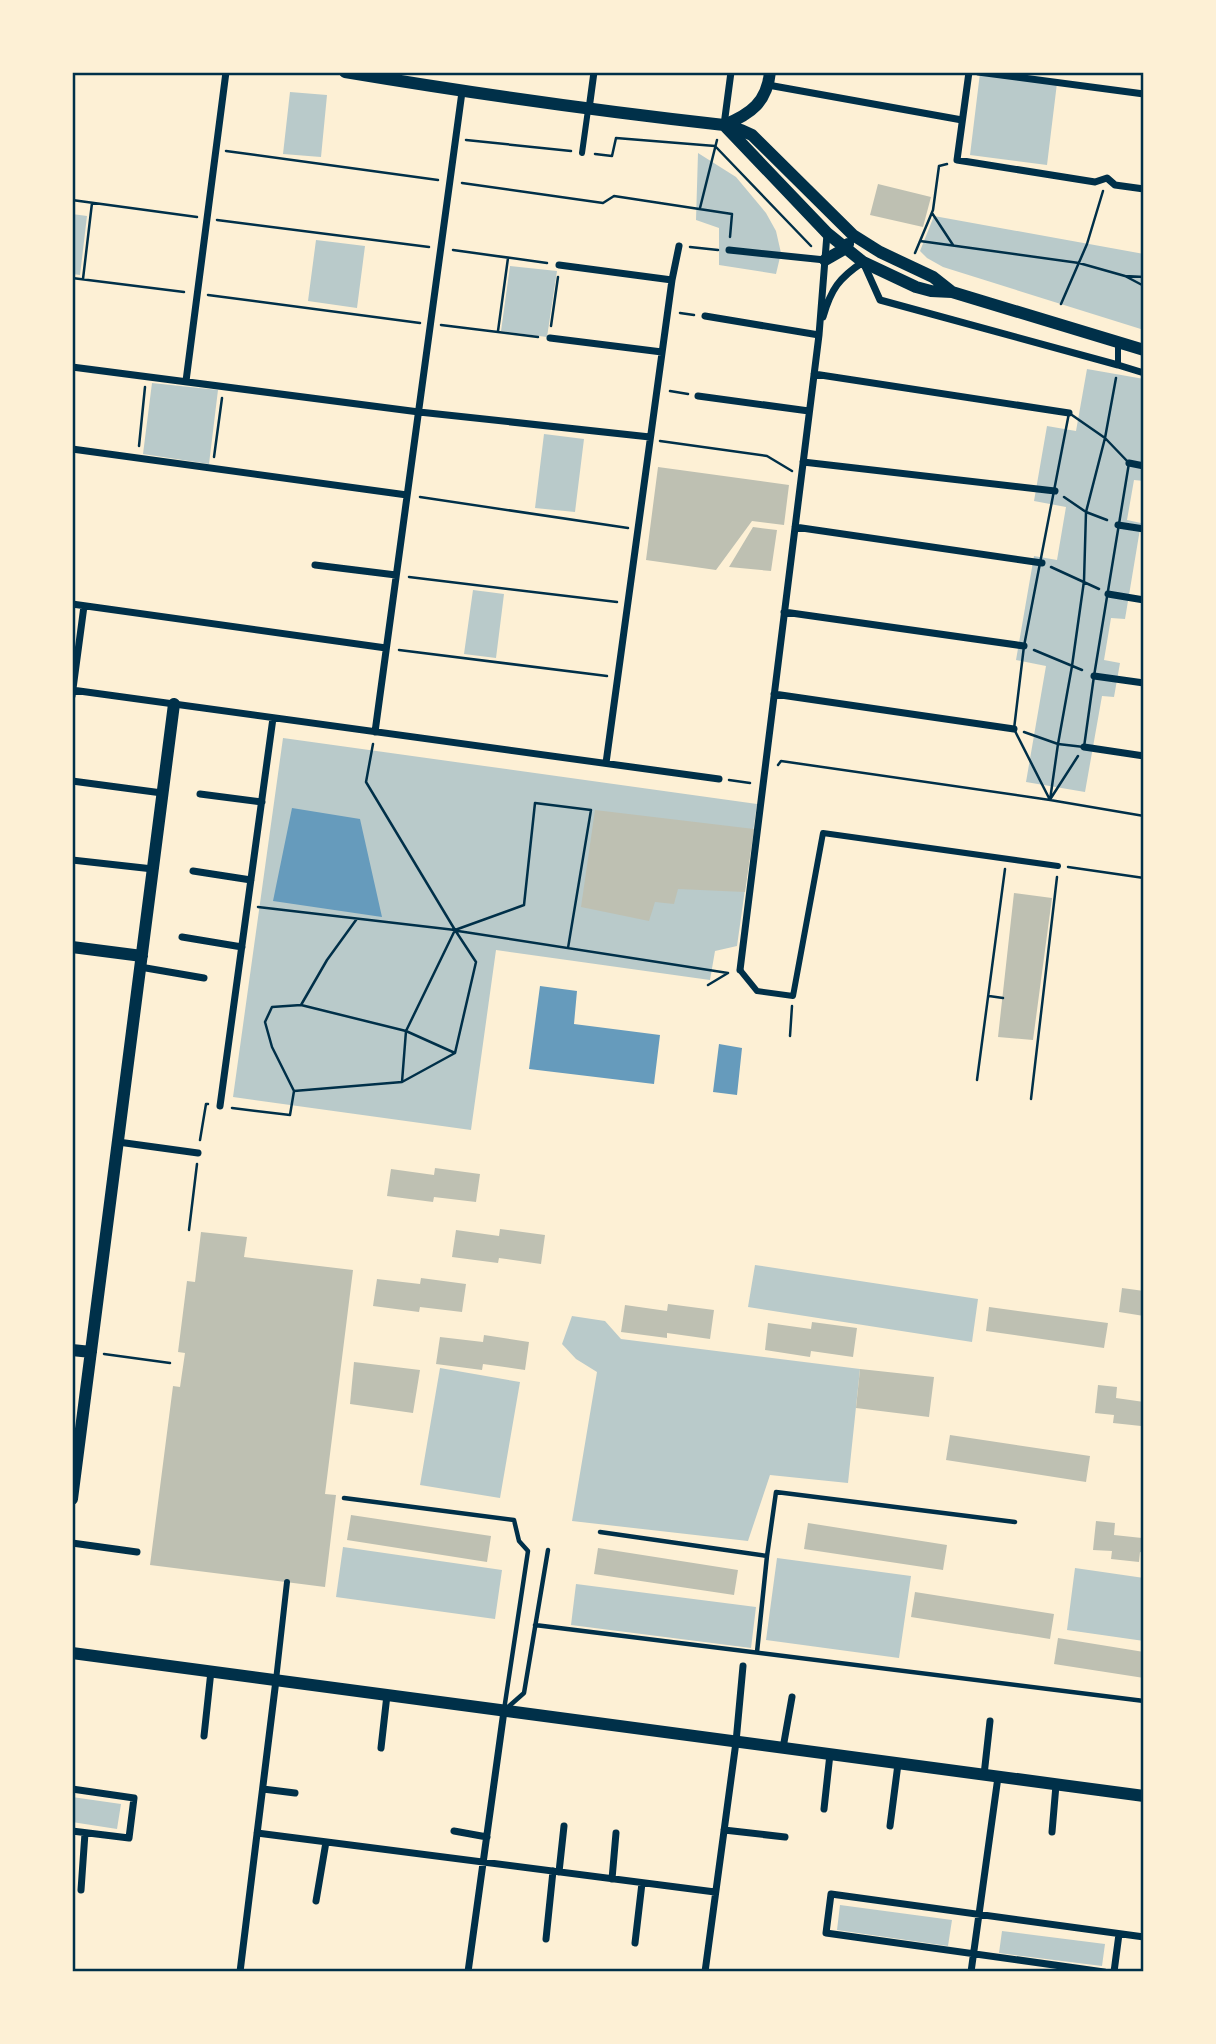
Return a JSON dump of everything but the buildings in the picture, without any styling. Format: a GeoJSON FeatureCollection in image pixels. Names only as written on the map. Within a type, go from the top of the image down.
{"type":"FeatureCollection","features":[{"type":"Feature","properties":{"kind":"street"},"geometry":{"type":"LineString","coordinates":[[186,381],[226,72]]}},
{"type":"Feature","properties":{"kind":"street"},"geometry":{"type":"LineString","coordinates":[[345,72],[462,92],[724,125],[741,130],[752,135],[853,235],[880,252],[933,277],[952,292]]}},
{"type":"Feature","properties":{"kind":"street"},"geometry":{"type":"LineString","coordinates":[[582,153],[594,72]]}},
{"type":"Feature","properties":{"kind":"street"},"geometry":{"type":"LineString","coordinates":[[724,125],[730,72]]}},
{"type":"Feature","properties":{"kind":"street"},"geometry":{"type":"LineString","coordinates":[[969,72],[957,160],[1095,182],[1107,177],[1115,185],[1144,189]]}},
{"type":"Feature","properties":{"kind":"street"},"geometry":{"type":"LineString","coordinates":[[978,72],[1144,94]]}},
{"type":"Feature","properties":{"kind":"street"},"geometry":{"type":"LineString","coordinates":[[724,125],[744,117],[758,104],[769,78],[962,120]]}},
{"type":"Feature","properties":{"kind":"street"},"geometry":{"type":"LineString","coordinates":[[375,732],[462,92]]}},
{"type":"Feature","properties":{"kind":"street"},"geometry":{"type":"LineString","coordinates":[[724,125],[827,233],[863,261],[916,287],[952,292],[1144,350]]}},
{"type":"Feature","properties":{"kind":"street"},"geometry":{"type":"LineString","coordinates":[[827,233],[819,335],[740,970],[757,991],[793,996],[823,833],[1058,866]]}},
{"type":"Feature","properties":{"kind":"street"},"geometry":{"type":"LineString","coordinates":[[729,250],[825,260],[846,248],[853,235]]}},
{"type":"Feature","properties":{"kind":"street"},"geometry":{"type":"LineString","coordinates":[[606,763],[667,312],[679,246]]}},
{"type":"Feature","properties":{"kind":"street"},"geometry":{"type":"LineString","coordinates":[[819,335],[831,292],[840,279],[863,261]]}},
{"type":"Feature","properties":{"kind":"street"},"geometry":{"type":"LineString","coordinates":[[863,261],[880,300],[1144,373]]}},
{"type":"Feature","properties":{"kind":"street"},"geometry":{"type":"LineString","coordinates":[[559,265],[672,280]]}},
{"type":"Feature","properties":{"kind":"street"},"geometry":{"type":"LineString","coordinates":[[705,316],[819,335]]}},
{"type":"Feature","properties":{"kind":"street"},"geometry":{"type":"LineString","coordinates":[[550,338],[662,352]]}},
{"type":"Feature","properties":{"kind":"street"},"geometry":{"type":"LineString","coordinates":[[1118,342],[1118,365]]}},
{"type":"Feature","properties":{"kind":"street"},"geometry":{"type":"LineString","coordinates":[[72,367],[650,439]]}},
{"type":"Feature","properties":{"kind":"street"},"geometry":{"type":"LineString","coordinates":[[814,374],[1069,413]]}},
{"type":"Feature","properties":{"kind":"street"},"geometry":{"type":"LineString","coordinates":[[698,396],[809,411]]}},
{"type":"Feature","properties":{"kind":"street"},"geometry":{"type":"LineString","coordinates":[[72,449],[407,495]]}},
{"type":"Feature","properties":{"kind":"street"},"geometry":{"type":"LineString","coordinates":[[803,462],[1055,491]]}},
{"type":"Feature","properties":{"kind":"street"},"geometry":{"type":"LineString","coordinates":[[1129,463],[1144,466]]}},
{"type":"Feature","properties":{"kind":"street"},"geometry":{"type":"LineString","coordinates":[[1118,525],[1144,529]]}},
{"type":"Feature","properties":{"kind":"street"},"geometry":{"type":"LineString","coordinates":[[795,527],[1042,563]]}},
{"type":"Feature","properties":{"kind":"street"},"geometry":{"type":"LineString","coordinates":[[315,565],[396,575]]}},
{"type":"Feature","properties":{"kind":"street"},"geometry":{"type":"LineString","coordinates":[[1108,594],[1144,600]]}},
{"type":"Feature","properties":{"kind":"street"},"geometry":{"type":"LineString","coordinates":[[72,604],[386,648]]}},
{"type":"Feature","properties":{"kind":"street"},"geometry":{"type":"LineString","coordinates":[[72,696],[84,606]]}},
{"type":"Feature","properties":{"kind":"street"},"geometry":{"type":"LineString","coordinates":[[784,612],[1024,646]]}},
{"type":"Feature","properties":{"kind":"street"},"geometry":{"type":"LineString","coordinates":[[1094,676],[1144,683]]}},
{"type":"Feature","properties":{"kind":"street"},"geometry":{"type":"LineString","coordinates":[[72,690],[719,779]]}},
{"type":"Feature","properties":{"kind":"street"},"geometry":{"type":"LineString","coordinates":[[774,694],[1014,729]]}},
{"type":"Feature","properties":{"kind":"street"},"geometry":{"type":"LineString","coordinates":[[72,1499],[174,704]]}},
{"type":"Feature","properties":{"kind":"street"},"geometry":{"type":"LineString","coordinates":[[220,1106],[273,718]]}},
{"type":"Feature","properties":{"kind":"street"},"geometry":{"type":"LineString","coordinates":[[1084,747],[1144,755]]}},
{"type":"Feature","properties":{"kind":"street"},"geometry":{"type":"LineString","coordinates":[[72,781],[162,793]]}},
{"type":"Feature","properties":{"kind":"street"},"geometry":{"type":"LineString","coordinates":[[200,793],[262,802]]}},
{"type":"Feature","properties":{"kind":"street"},"geometry":{"type":"LineString","coordinates":[[72,860],[153,869]]}},
{"type":"Feature","properties":{"kind":"street"},"geometry":{"type":"LineString","coordinates":[[193,871],[251,880]]}},
{"type":"Feature","properties":{"kind":"street"},"geometry":{"type":"LineString","coordinates":[[183,937],[242,947]]}},
{"type":"Feature","properties":{"kind":"street"},"geometry":{"type":"LineString","coordinates":[[72,947],[204,978]]}},
{"type":"Feature","properties":{"kind":"street"},"geometry":{"type":"LineString","coordinates":[[118,1142],[198,1153]]}},
{"type":"Feature","properties":{"kind":"street"},"geometry":{"type":"LineString","coordinates":[[72,1350],[91,1352]]}},
{"type":"Feature","properties":{"kind":"street"},"geometry":{"type":"LineString","coordinates":[[72,1543],[136,1552]]}},
{"type":"Feature","properties":{"kind":"street"},"geometry":{"type":"LineString","coordinates":[[240,1972],[287,1582]]}},
{"type":"Feature","properties":{"kind":"street"},"geometry":{"type":"LineString","coordinates":[[72,1653],[1144,1796]]}},
{"type":"Feature","properties":{"kind":"street"},"geometry":{"type":"LineString","coordinates":[[705,1972],[736,1742],[743,1667]]}},
{"type":"Feature","properties":{"kind":"street"},"geometry":{"type":"LineString","coordinates":[[204,1736],[211,1671]]}},
{"type":"Feature","properties":{"kind":"street"},"geometry":{"type":"LineString","coordinates":[[381,1748],[387,1695]]}},
{"type":"Feature","properties":{"kind":"street"},"geometry":{"type":"LineString","coordinates":[[783,1748],[792,1697]]}},
{"type":"Feature","properties":{"kind":"street"},"geometry":{"type":"LineString","coordinates":[[468,1972],[504,1711]]}},
{"type":"Feature","properties":{"kind":"street"},"geometry":{"type":"LineString","coordinates":[[984,1775],[990,1721]]}},
{"type":"Feature","properties":{"kind":"street"},"geometry":{"type":"LineString","coordinates":[[824,1809],[830,1754]]}},
{"type":"Feature","properties":{"kind":"street"},"geometry":{"type":"LineString","coordinates":[[890,1826],[898,1763]]}},
{"type":"Feature","properties":{"kind":"street"},"geometry":{"type":"LineString","coordinates":[[971,1972],[998,1777]]}},
{"type":"Feature","properties":{"kind":"street"},"geometry":{"type":"LineString","coordinates":[[1052,1832],[1056,1785]]}},
{"type":"Feature","properties":{"kind":"street"},"geometry":{"type":"LineString","coordinates":[[72,1789],[134,1798],[129,1838],[72,1831]]}},
{"type":"Feature","properties":{"kind":"street"},"geometry":{"type":"LineString","coordinates":[[263,1789],[295,1793]]}},
{"type":"Feature","properties":{"kind":"street"},"geometry":{"type":"LineString","coordinates":[[546,1939],[564,1826]]}},
{"type":"Feature","properties":{"kind":"street"},"geometry":{"type":"LineString","coordinates":[[724,1830],[785,1837]]}},
{"type":"Feature","properties":{"kind":"street"},"geometry":{"type":"LineString","coordinates":[[454,1831],[487,1837]]}},
{"type":"Feature","properties":{"kind":"street"},"geometry":{"type":"LineString","coordinates":[[81,1890],[85,1833]]}},
{"type":"Feature","properties":{"kind":"street"},"geometry":{"type":"LineString","coordinates":[[257,1833],[715,1892]]}},
{"type":"Feature","properties":{"kind":"street"},"geometry":{"type":"LineString","coordinates":[[612,1879],[616,1833]]}},
{"type":"Feature","properties":{"kind":"street"},"geometry":{"type":"LineString","coordinates":[[316,1901],[326,1842]]}},
{"type":"Feature","properties":{"kind":"street"},"geometry":{"type":"LineString","coordinates":[[635,1943],[642,1883]]}},
{"type":"Feature","properties":{"kind":"street"},"geometry":{"type":"LineString","coordinates":[[1104,1972],[826,1933],[831,1894],[1144,1937]]}},
{"type":"Feature","properties":{"kind":"street"},"geometry":{"type":"LineString","coordinates":[[1114,1972],[1119,1934]]}},
{"type":"Feature","properties":{"kind":"lane"},"geometry":{"type":"LineString","coordinates":[[757,1652],[776,1492],[1015,1522]]}},
{"type":"Feature","properties":{"kind":"lane"},"geometry":{"type":"LineString","coordinates":[[344,1498],[514,1520],[519,1541],[528,1551],[504,1711]]}},
{"type":"Feature","properties":{"kind":"lane"},"geometry":{"type":"LineString","coordinates":[[600,1532],[767,1556]]}},
{"type":"Feature","properties":{"kind":"lane"},"geometry":{"type":"LineString","coordinates":[[504,1711],[524,1693],[548,1549]]}},
{"type":"Feature","properties":{"kind":"lane"},"geometry":{"type":"LineString","coordinates":[[535,1625],[1144,1701]]}},
{"type":"Feature","properties":{"kind":"path"},"geometry":{"type":"LineString","coordinates":[[456,139],[612,156],[616,138],[715,146],[825,260]]}},
{"type":"Feature","properties":{"kind":"path"},"geometry":{"type":"LineString","coordinates":[[700,208],[715,146]]}},
{"type":"Feature","properties":{"kind":"path"},"geometry":{"type":"LineString","coordinates":[[216,150],[603,203],[614,195],[732,214],[729,250],[679,246]]}},
{"type":"Feature","properties":{"kind":"path"},"geometry":{"type":"LineString","coordinates":[[910,265],[932,213],[939,166],[957,160]]}},
{"type":"Feature","properties":{"kind":"path"},"geometry":{"type":"LineString","coordinates":[[1061,304],[1087,244],[1107,177]]}},
{"type":"Feature","properties":{"kind":"path"},"geometry":{"type":"LineString","coordinates":[[72,200],[559,265],[550,338],[72,278]]}},
{"type":"Feature","properties":{"kind":"path"},"geometry":{"type":"LineString","coordinates":[[83,279],[92,203]]}},
{"type":"Feature","properties":{"kind":"path"},"geometry":{"type":"LineString","coordinates":[[932,213],[953,245]]}},
{"type":"Feature","properties":{"kind":"path"},"geometry":{"type":"LineString","coordinates":[[920,241],[1079,263],[1125,276],[1144,286]]}},
{"type":"Feature","properties":{"kind":"path"},"geometry":{"type":"LineString","coordinates":[[498,332],[508,258]]}},
{"type":"Feature","properties":{"kind":"path"},"geometry":{"type":"LineString","coordinates":[[1125,276],[1144,277]]}},
{"type":"Feature","properties":{"kind":"path"},"geometry":{"type":"LineString","coordinates":[[667,312],[705,316]]}},
{"type":"Feature","properties":{"kind":"path"},"geometry":{"type":"LineString","coordinates":[[1050,800],[1084,581],[1086,512],[1105,438],[1118,365]]}},
{"type":"Feature","properties":{"kind":"path"},"geometry":{"type":"LineString","coordinates":[[138,457],[146,376]]}},
{"type":"Feature","properties":{"kind":"path"},"geometry":{"type":"LineString","coordinates":[[213,467],[223,386]]}},
{"type":"Feature","properties":{"kind":"path"},"geometry":{"type":"LineString","coordinates":[[657,389],[698,396]]}},
{"type":"Feature","properties":{"kind":"path"},"geometry":{"type":"LineString","coordinates":[[1069,413],[1105,438],[1129,463],[1084,747],[1050,800],[1014,729],[1024,646],[1069,413]]}},
{"type":"Feature","properties":{"kind":"path"},"geometry":{"type":"LineString","coordinates":[[650,439],[768,456],[801,477]]}},
{"type":"Feature","properties":{"kind":"path"},"geometry":{"type":"LineString","coordinates":[[1055,491],[1086,512],[1118,525]]}},
{"type":"Feature","properties":{"kind":"path"},"geometry":{"type":"LineString","coordinates":[[407,495],[638,529]]}},
{"type":"Feature","properties":{"kind":"path"},"geometry":{"type":"LineString","coordinates":[[1042,563],[1108,594]]}},
{"type":"Feature","properties":{"kind":"path"},"geometry":{"type":"LineString","coordinates":[[396,575],[628,603]]}},
{"type":"Feature","properties":{"kind":"path"},"geometry":{"type":"LineString","coordinates":[[1024,646],[1094,676]]}},
{"type":"Feature","properties":{"kind":"path"},"geometry":{"type":"LineString","coordinates":[[386,648],[617,677]]}},
{"type":"Feature","properties":{"kind":"path"},"geometry":{"type":"LineString","coordinates":[[1014,729],[1058,744],[1084,747]]}},
{"type":"Feature","properties":{"kind":"path"},"geometry":{"type":"LineString","coordinates":[[294,1091],[402,1082],[455,1053],[475,961],[366,782],[375,732]]}},
{"type":"Feature","properties":{"kind":"path"},"geometry":{"type":"LineString","coordinates":[[719,779],[763,785],[781,761],[1050,800],[1144,817]]}},
{"type":"Feature","properties":{"kind":"path"},"geometry":{"type":"LineString","coordinates":[[402,1082],[406,1031],[454,930],[524,905],[535,803],[591,810],[568,948]]}},
{"type":"Feature","properties":{"kind":"path"},"geometry":{"type":"LineString","coordinates":[[977,1080],[1006,859]]}},
{"type":"Feature","properties":{"kind":"path"},"geometry":{"type":"LineString","coordinates":[[1031,1099],[1058,866],[1144,878]]}},
{"type":"Feature","properties":{"kind":"path"},"geometry":{"type":"LineString","coordinates":[[247,906],[454,930],[728,973],[708,985]]}},
{"type":"Feature","properties":{"kind":"path"},"geometry":{"type":"LineString","coordinates":[[301,1005],[327,960],[357,919]]}},
{"type":"Feature","properties":{"kind":"path"},"geometry":{"type":"LineString","coordinates":[[790,1036],[793,996]]}},
{"type":"Feature","properties":{"kind":"path"},"geometry":{"type":"LineString","coordinates":[[988,996],[1003,998]]}},
{"type":"Feature","properties":{"kind":"path"},"geometry":{"type":"LineString","coordinates":[[220,1106],[289,1115],[294,1091],[272,1047],[265,1023],[272,1007],[301,1005],[406,1031],[455,1053]]}},
{"type":"Feature","properties":{"kind":"path"},"geometry":{"type":"LineString","coordinates":[[91,1352],[170,1363]]}},
{"type":"Feature","properties":{"kind":"shaded area"},"geometry":{"type":"Polygon","coordinates":[[[980,73],[1057,83],[1047,165],[970,155],[980,73]]]}},
{"type":"Feature","properties":{"kind":"shaded area"},"geometry":{"type":"Polygon","coordinates":[[[290,92],[327,95],[321,157],[283,154],[290,92]]]}},
{"type":"Feature","properties":{"kind":"shaded area"},"geometry":{"type":"Polygon","coordinates":[[[698,153],[736,177],[766,213],[776,231],[781,253],[776,274],[719,265],[719,228],[696,220],[698,153]]]}},
{"type":"Feature","properties":{"kind":"shaded area"},"geometry":{"type":"Polygon","coordinates":[[[72,214],[87,216],[80,275],[72,274],[72,214]]]}},
{"type":"Feature","properties":{"kind":"shaded area"},"geometry":{"type":"Polygon","coordinates":[[[934,216],[1144,254],[1144,330],[943,267],[920,251],[934,216]]]}},
{"type":"Feature","properties":{"kind":"shaded area"},"geometry":{"type":"Polygon","coordinates":[[[316,240],[365,246],[357,308],[308,301],[316,240]]]}},
{"type":"Feature","properties":{"kind":"shaded area"},"geometry":{"type":"Polygon","coordinates":[[[510,266],[557,271],[547,337],[501,331],[510,266]]]}},
{"type":"Feature","properties":{"kind":"shaded area"},"geometry":{"type":"Polygon","coordinates":[[[1087,369],[1144,379],[1144,481],[1134,480],[1127,520],[1141,523],[1125,619],[1111,618],[1104,660],[1120,663],[1114,697],[1102,696],[1085,792],[1026,782],[1046,666],[1016,660],[1034,556],[1057,560],[1066,507],[1034,501],[1047,426],[1076,431],[1087,369]]]}},
{"type":"Feature","properties":{"kind":"shaded area"},"geometry":{"type":"Polygon","coordinates":[[[152,383],[218,390],[209,464],[143,454],[152,383]]]}},
{"type":"Feature","properties":{"kind":"shaded area"},"geometry":{"type":"Polygon","coordinates":[[[544,434],[584,439],[575,512],[535,508],[544,434]]]}},
{"type":"Feature","properties":{"kind":"shaded area"},"geometry":{"type":"Polygon","coordinates":[[[473,590],[504,594],[496,658],[464,654],[473,590]]]}},
{"type":"Feature","properties":{"kind":"shaded area"},"geometry":{"type":"Polygon","coordinates":[[[283,738],[757,804],[737,946],[715,951],[710,980],[496,950],[471,1130],[233,1097],[283,738]]]}},
{"type":"Feature","properties":{"kind":"shaded area"},"geometry":{"type":"Polygon","coordinates":[[[755,1265],[978,1299],[972,1342],[748,1307],[755,1265]]]}},
{"type":"Feature","properties":{"kind":"shaded area"},"geometry":{"type":"Polygon","coordinates":[[[572,1316],[605,1321],[621,1339],[860,1369],[848,1483],[770,1475],[748,1541],[572,1521],[597,1372],[576,1359],[562,1344],[572,1316]]]}},
{"type":"Feature","properties":{"kind":"shaded area"},"geometry":{"type":"Polygon","coordinates":[[[440,1368],[520,1382],[500,1498],[420,1485],[440,1368]]]}},
{"type":"Feature","properties":{"kind":"shaded area"},"geometry":{"type":"Polygon","coordinates":[[[343,1547],[502,1570],[495,1619],[336,1597],[343,1547]]]}},
{"type":"Feature","properties":{"kind":"shaded area"},"geometry":{"type":"Polygon","coordinates":[[[777,1558],[911,1576],[899,1658],[766,1640],[777,1558]]]}},
{"type":"Feature","properties":{"kind":"shaded area"},"geometry":{"type":"Polygon","coordinates":[[[1075,1568],[1144,1578],[1144,1641],[1067,1630],[1075,1568]]]}},
{"type":"Feature","properties":{"kind":"shaded area"},"geometry":{"type":"Polygon","coordinates":[[[576,1584],[756,1607],[751,1648],[571,1625],[576,1584]]]}},
{"type":"Feature","properties":{"kind":"shaded area"},"geometry":{"type":"Polygon","coordinates":[[[72,1797],[121,1804],[117,1829],[72,1822],[72,1797]]]}},
{"type":"Feature","properties":{"kind":"shaded area"},"geometry":{"type":"Polygon","coordinates":[[[840,1905],[952,1920],[948,1946],[837,1930],[840,1905]]]}},
{"type":"Feature","properties":{"kind":"shaded area"},"geometry":{"type":"Polygon","coordinates":[[[1002,1931],[1105,1944],[1102,1966],[999,1953],[1002,1931]]]}},
{"type":"Feature","properties":{"kind":"water"},"geometry":{"type":"Polygon","coordinates":[[[292,808],[360,819],[382,917],[273,901],[292,808]]]}},
{"type":"Feature","properties":{"kind":"water"},"geometry":{"type":"Polygon","coordinates":[[[540,986],[577,991],[574,1024],[660,1035],[654,1084],[529,1069],[540,986]]]}},
{"type":"Feature","properties":{"kind":"water"},"geometry":{"type":"Polygon","coordinates":[[[719,1044],[742,1048],[737,1095],[713,1092],[719,1044]]]}}]}
